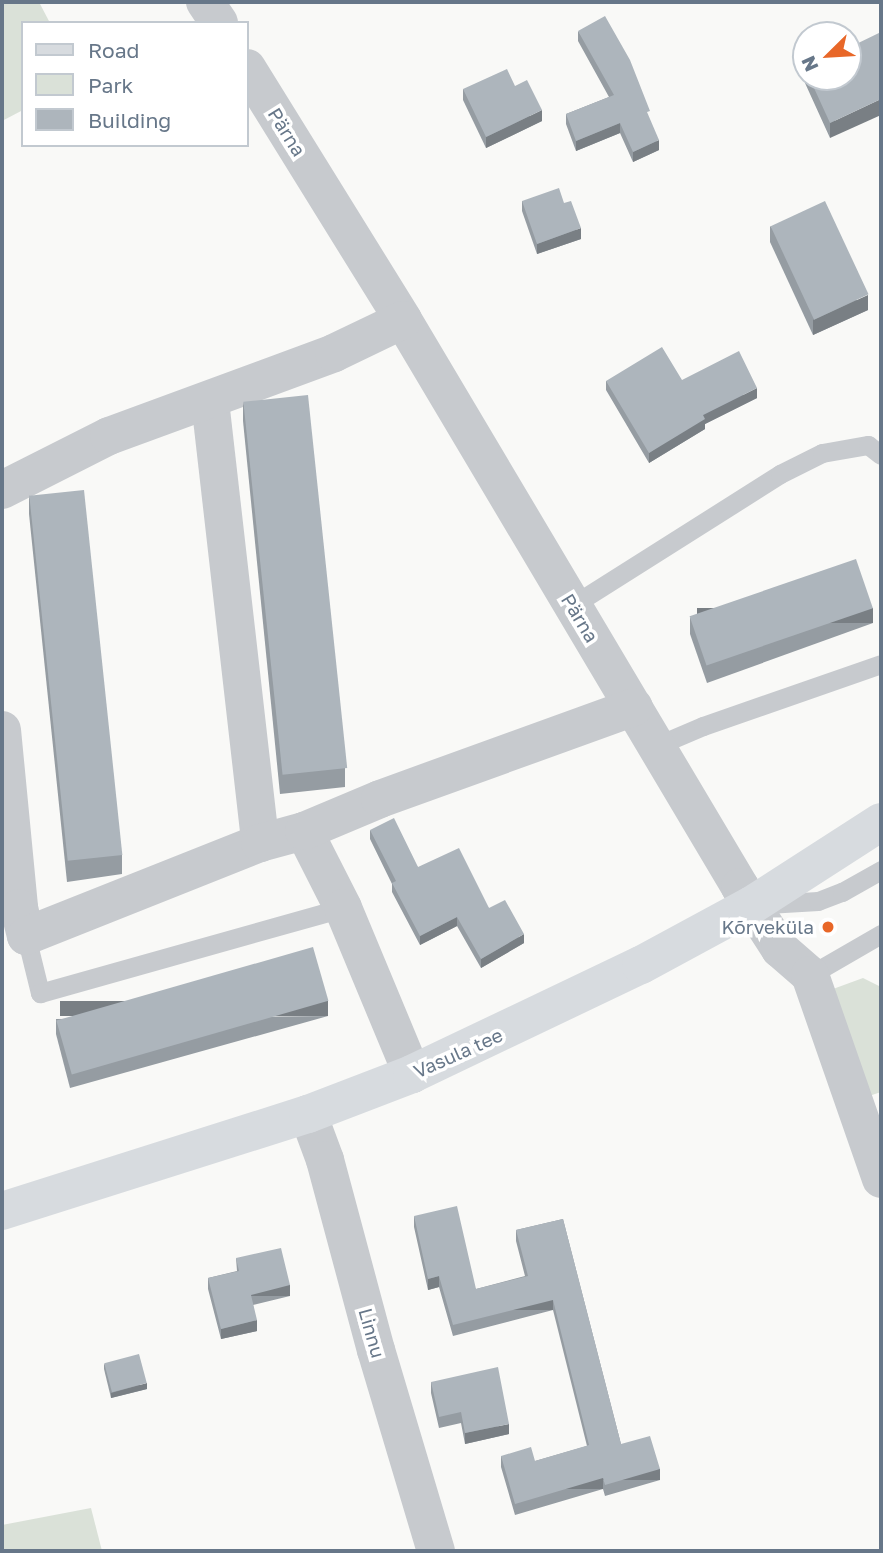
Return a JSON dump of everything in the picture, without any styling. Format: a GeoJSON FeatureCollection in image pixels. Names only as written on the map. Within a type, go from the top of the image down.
{"type":"FeatureCollection","features":[{"type":"Feature","properties":{"kind":"street"},"geometry":{"type":"LineString","coordinates":[[205,2],[218,21]]}},
{"type":"Feature","properties":{"kind":"street","name":"Pärna"},"geometry":{"type":"LineString","coordinates":[[248,70],[403,320],[752,905],[780,949],[810,975],[881,1179]]}},
{"type":"Feature","properties":{"kind":"street"},"geometry":{"type":"LineString","coordinates":[[2,490],[109,436],[210,401],[334,353],[403,320]]}},
{"type":"Feature","properties":{"kind":"street"},"geometry":{"type":"LineString","coordinates":[[210,401],[260,843]]}},
{"type":"Feature","properties":{"kind":"street"},"geometry":{"type":"LineString","coordinates":[[2,730],[19,908],[26,936],[260,843],[304,831],[380,799],[634,707]]}},
{"type":"Feature","properties":{"kind":"street","name":"Vasula tee"},"geometry":{"type":"LineString","coordinates":[[2,1211],[308,1114],[412,1074],[641,965],[752,905],[878,819]]}},
{"type":"Feature","properties":{"kind":"street"},"geometry":{"type":"LineString","coordinates":[[304,831],[343,908],[412,1074]]}},
{"type":"Feature","properties":{"kind":"street","name":"Linnu"},"geometry":{"type":"LineString","coordinates":[[308,1114],[325,1160],[376,1350],[436,1551]]}},
{"type":"Feature","properties":{"kind":"lane"},"geometry":{"type":"LineString","coordinates":[[573,606],[791,468],[822,453],[868,445],[881,455]]}},
{"type":"Feature","properties":{"kind":"lane"},"geometry":{"type":"LineString","coordinates":[[656,746],[703,726],[881,664]]}},
{"type":"Feature","properties":{"kind":"lane"},"geometry":{"type":"LineString","coordinates":[[752,905],[818,901],[842,892],[881,870]]}},
{"type":"Feature","properties":{"kind":"lane"},"geometry":{"type":"LineString","coordinates":[[26,936],[40,993],[343,908]]}},
{"type":"Feature","properties":{"kind":"lane"},"geometry":{"type":"LineString","coordinates":[[810,975],[881,934]]}},
{"type":"Feature","properties":{"kind":"green space"},"geometry":{"type":"Polygon","coordinates":[[[2,2],[39,2],[49,21],[21,21],[21,111],[2,121],[2,2]]]}},
{"type":"Feature","properties":{"kind":"green space"},"geometry":{"type":"Polygon","coordinates":[[[863,978],[881,987],[881,1092],[869,1096],[833,989],[863,978]]]}},
{"type":"Feature","properties":{"kind":"green space"},"geometry":{"type":"Polygon","coordinates":[[[91,1508],[102,1551],[2,1551],[2,1525],[91,1508]]]}},
{"type":"Feature","properties":{"kind":"building"},"geometry":{"type":"Polygon","coordinates":[[[605,16],[630,60],[659,140],[633,152],[620,123],[576,141],[566,114],[614,95],[578,31],[605,16]]]}},
{"type":"Feature","properties":{"kind":"building"},"geometry":{"type":"Polygon","coordinates":[[[881,32],[881,99],[830,123],[815,91],[862,91],[862,41],[881,32]]]}},
{"type":"Feature","properties":{"kind":"building"},"geometry":{"type":"Polygon","coordinates":[[[507,69],[515,86],[527,80],[542,110],[486,137],[463,89],[507,69]]]}},
{"type":"Feature","properties":{"kind":"building"},"geometry":{"type":"Polygon","coordinates":[[[559,188],[564,203],[571,201],[581,228],[537,244],[522,201],[559,188]]]}},
{"type":"Feature","properties":{"kind":"building"},"geometry":{"type":"Polygon","coordinates":[[[825,201],[869,294],[814,320],[771,226],[825,201]]]}},
{"type":"Feature","properties":{"kind":"building"},"geometry":{"type":"Polygon","coordinates":[[[662,347],[682,380],[739,351],[757,388],[703,415],[705,419],[649,453],[606,381],[662,347]]]}},
{"type":"Feature","properties":{"kind":"building"},"geometry":{"type":"Polygon","coordinates":[[[308,395],[347,768],[283,775],[243,402],[308,395]]]}},
{"type":"Feature","properties":{"kind":"building"},"geometry":{"type":"Polygon","coordinates":[[[84,490],[122,855],[68,861],[29,496],[84,490]]]}},
{"type":"Feature","properties":{"kind":"building"},"geometry":{"type":"Polygon","coordinates":[[[856,559],[873,608],[707,665],[690,616],[856,559]]]}},
{"type":"Feature","properties":{"kind":"building"},"geometry":{"type":"Polygon","coordinates":[[[394,818],[418,867],[459,848],[489,908],[505,900],[524,934],[481,959],[457,917],[420,936],[392,883],[396,881],[370,830],[394,818]]]}},
{"type":"Feature","properties":{"kind":"building"},"geometry":{"type":"Polygon","coordinates":[[[313,947],[328,1001],[72,1074],[56,1021],[313,947]]]}},
{"type":"Feature","properties":{"kind":"building"},"geometry":{"type":"Polygon","coordinates":[[[457,1206],[476,1289],[528,1276],[516,1230],[563,1219],[621,1444],[650,1436],[660,1469],[605,1485],[603,1478],[515,1504],[501,1456],[531,1447],[535,1461],[589,1445],[553,1300],[453,1325],[439,1276],[428,1279],[414,1216],[457,1206]]]}},
{"type":"Feature","properties":{"kind":"building"},"geometry":{"type":"Polygon","coordinates":[[[281,1248],[290,1285],[251,1295],[257,1320],[221,1329],[208,1278],[239,1271],[236,1258],[281,1248]]]}},
{"type":"Feature","properties":{"kind":"building"},"geometry":{"type":"Polygon","coordinates":[[[139,1354],[147,1383],[112,1392],[104,1363],[139,1354]]]}},
{"type":"Feature","properties":{"kind":"building"},"geometry":{"type":"Polygon","coordinates":[[[498,1367],[509,1424],[465,1433],[461,1412],[439,1417],[431,1382],[498,1367]]]}},
{"type":"Feature","properties":{"kind":"place","name":"Kõrveküla"},"geometry":{"type":"Point","coordinates":[828,927]}}]}
